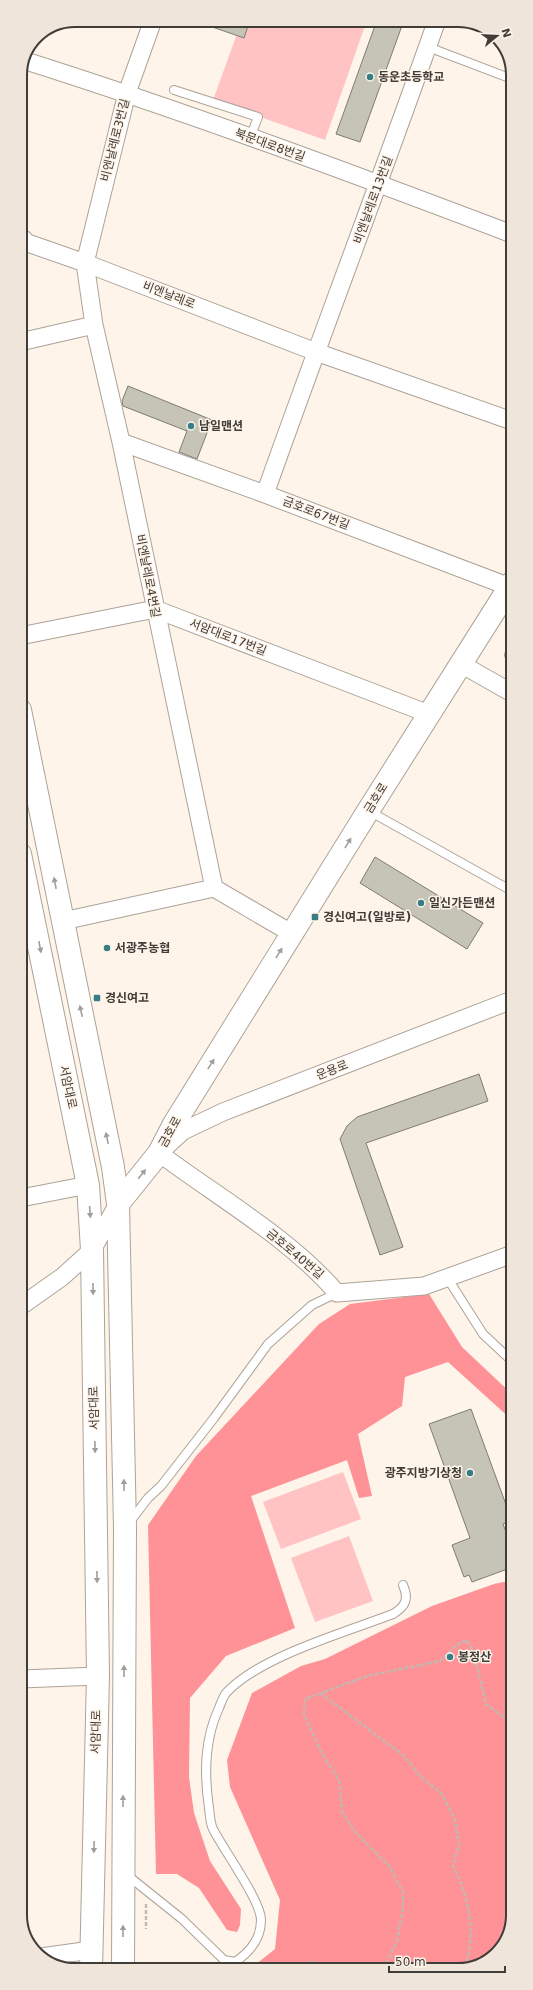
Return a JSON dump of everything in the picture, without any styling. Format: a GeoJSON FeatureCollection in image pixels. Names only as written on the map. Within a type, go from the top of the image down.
{"type":"FeatureCollection","features":[{"type":"Feature","properties":{"kind":"main road","name":"금호로"},"geometry":{"type":"LineString","coordinates":[[118,1204],[159,1153],[174,1124],[291,933],[506,593]]}},
{"type":"Feature","properties":{"kind":"main road"},"geometry":{"type":"LineString","coordinates":[[27,744],[113,1166],[118,1204],[125,1528],[123,1963]]}},
{"type":"Feature","properties":{"kind":"main road","name":"서암대로"},"geometry":{"type":"LineString","coordinates":[[27,899],[31,924],[88,1185],[92,1250],[98,1676],[91,1960]]}},
{"type":"Feature","properties":{"kind":"street","name":"비엔날레로3번길"},"geometry":{"type":"LineString","coordinates":[[85,263],[127,93],[151,27]]}},
{"type":"Feature","properties":{"kind":"street","name":"비엔날레로13번길"},"geometry":{"type":"LineString","coordinates":[[316,352],[379,184],[435,27]]}},
{"type":"Feature","properties":{"kind":"street","name":"북문대로8번길"},"geometry":{"type":"LineString","coordinates":[[29,62],[127,93],[506,232]]}},
{"type":"Feature","properties":{"kind":"street","name":"비엔날레로"},"geometry":{"type":"LineString","coordinates":[[27,243],[85,263],[316,352],[506,419]]}},
{"type":"Feature","properties":{"kind":"street","name":"비엔날레로4번길"},"geometry":{"type":"LineString","coordinates":[[85,263],[94,325],[121,442],[214,888]]}},
{"type":"Feature","properties":{"kind":"street"},"geometry":{"type":"LineString","coordinates":[[27,340],[94,325]]}},
{"type":"Feature","properties":{"kind":"street"},"geometry":{"type":"LineString","coordinates":[[265,494],[316,352]]}},
{"type":"Feature","properties":{"kind":"street","name":"금호로67번길"},"geometry":{"type":"LineString","coordinates":[[121,442],[506,583]]}},
{"type":"Feature","properties":{"kind":"street"},"geometry":{"type":"LineString","coordinates":[[27,635],[155,609]]}},
{"type":"Feature","properties":{"kind":"street","name":"서암대로17번길"},"geometry":{"type":"LineString","coordinates":[[155,609],[429,714]]}},
{"type":"Feature","properties":{"kind":"street"},"geometry":{"type":"LineString","coordinates":[[461,664],[506,690]]}},
{"type":"Feature","properties":{"kind":"street"},"geometry":{"type":"LineString","coordinates":[[63,920],[214,888],[291,933]]}},
{"type":"Feature","properties":{"kind":"street","name":"운용로"},"geometry":{"type":"LineString","coordinates":[[159,1153],[183,1131],[223,1112],[506,1002]]}},
{"type":"Feature","properties":{"kind":"street","name":"금호로40번길"},"geometry":{"type":"LineString","coordinates":[[159,1153],[276,1237],[325,1279],[337,1293]]}},
{"type":"Feature","properties":{"kind":"street"},"geometry":{"type":"LineString","coordinates":[[27,1197],[88,1185]]}},
{"type":"Feature","properties":{"kind":"street","name":"금호로"},"geometry":{"type":"LineString","coordinates":[[27,1302],[62,1277],[92,1250],[118,1204]]}},
{"type":"Feature","properties":{"kind":"street"},"geometry":{"type":"LineString","coordinates":[[337,1293],[424,1286],[448,1279],[506,1257]]}},
{"type":"Feature","properties":{"kind":"street"},"geometry":{"type":"LineString","coordinates":[[27,1679],[98,1676]]}},
{"type":"Feature","properties":{"kind":"street"},"geometry":{"type":"LineString","coordinates":[[53,1958],[91,1960]]}},
{"type":"Feature","properties":{"kind":"lane"},"geometry":{"type":"LineString","coordinates":[[428,47],[506,77]]}},
{"type":"Feature","properties":{"kind":"lane"},"geometry":{"type":"LineString","coordinates":[[174,90],[258,117],[250,138]]}},
{"type":"Feature","properties":{"kind":"lane"},"geometry":{"type":"LineString","coordinates":[[368,810],[506,888]]}},
{"type":"Feature","properties":{"kind":"lane"},"geometry":{"type":"LineString","coordinates":[[448,1279],[483,1334],[506,1355]]}},
{"type":"Feature","properties":{"kind":"lane"},"geometry":{"type":"LineString","coordinates":[[125,1528],[214,1418],[268,1344],[312,1305],[337,1293]]}},
{"type":"Feature","properties":{"kind":"lane"},"geometry":{"type":"LineString","coordinates":[[123,1872],[182,1919],[224,1960],[235,1962],[248,1953],[257,1939],[261,1919],[253,1897],[212,1828],[205,1783],[207,1741],[214,1718],[225,1693],[246,1675],[297,1651],[393,1614],[402,1609],[407,1599],[404,1585]]}},
{"type":"Feature","properties":{"kind":"path"},"geometry":{"type":"LineString","coordinates":[[387,1963],[397,1940],[403,1909],[403,1892],[389,1866],[355,1832],[342,1810],[339,1780],[321,1752],[304,1714],[305,1699],[349,1684],[367,1676],[440,1661],[458,1644],[467,1640],[474,1654],[486,1704],[502,1716],[506,1717]]}},
{"type":"Feature","properties":{"kind":"path"},"geometry":{"type":"LineString","coordinates":[[320,1693],[403,1755],[422,1778],[441,1793],[448,1804],[455,1819],[459,1844],[454,1866],[461,1881],[471,1923],[467,1962]]}},
{"type":"Feature","properties":{"kind":"path"},"geometry":{"type":"LineString","coordinates":[[304,1963],[317,1961],[321,1963]]}},
{"type":"Feature","properties":{"kind":"shaded area"},"geometry":{"type":"Polygon","coordinates":[[[239,27],[365,27],[325,140],[213,100],[239,27]]]}},
{"type":"Feature","properties":{"kind":"shaded area"},"geometry":{"type":"Polygon","coordinates":[[[429,1294],[462,1347],[506,1388],[506,1415],[448,1362],[405,1377],[402,1406],[358,1434],[372,1496],[359,1498],[347,1460],[251,1496],[295,1628],[226,1656],[190,1698],[189,1777],[194,1813],[210,1861],[241,1909],[240,1925],[237,1932],[227,1930],[199,1888],[177,1874],[156,1874],[148,1525],[196,1456],[319,1324],[350,1304],[429,1294]]]}},
{"type":"Feature","properties":{"kind":"shaded area"},"geometry":{"type":"Polygon","coordinates":[[[343,1472],[361,1519],[281,1549],[263,1502],[343,1472]]]}},
{"type":"Feature","properties":{"kind":"shaded area"},"geometry":{"type":"Polygon","coordinates":[[[349,1536],[373,1601],[315,1622],[291,1558],[349,1536]]]}},
{"type":"Feature","properties":{"kind":"shaded area"},"geometry":{"type":"Polygon","coordinates":[[[506,1581],[506,1915],[505,1924],[500,1939],[490,1951],[482,1957],[467,1962],[458,1963],[258,1963],[275,1949],[280,1900],[230,1787],[227,1760],[252,1693],[301,1666],[325,1659],[432,1606],[494,1584],[506,1581]]]}},
{"type":"Feature","properties":{"kind":"building"},"geometry":{"type":"Polygon","coordinates":[[[212,27],[248,27],[244,38],[212,27]]]}},
{"type":"Feature","properties":{"kind":"building","name":"동운초등학교"},"geometry":{"type":"Polygon","coordinates":[[[374,27],[401,27],[360,142],[336,134],[374,27]]]}},
{"type":"Feature","properties":{"kind":"building","name":"남일맨션"},"geometry":{"type":"Polygon","coordinates":[[[128,386],[212,420],[197,459],[179,452],[187,431],[123,406],[122,401],[128,386]]]}},
{"type":"Feature","properties":{"kind":"building","name":"일신가든맨션"},"geometry":{"type":"Polygon","coordinates":[[[375,857],[483,923],[467,949],[360,883],[375,857]]]}},
{"type":"Feature","properties":{"kind":"building"},"geometry":{"type":"Polygon","coordinates":[[[479,1074],[488,1101],[366,1143],[403,1247],[380,1255],[340,1139],[347,1126],[357,1117],[479,1074]]]}},
{"type":"Feature","properties":{"kind":"building","name":"광주지방기상청"},"geometry":{"type":"Polygon","coordinates":[[[471,1409],[506,1505],[506,1523],[503,1524],[506,1532],[506,1570],[472,1582],[469,1575],[464,1577],[452,1545],[470,1538],[429,1424],[471,1409]]]}},
{"type":"Feature","properties":{"kind":"place","name":"동운초등학교"},"geometry":{"type":"Point","coordinates":[370,77]}},
{"type":"Feature","properties":{"kind":"place","name":"남일맨션"},"geometry":{"type":"Point","coordinates":[191,426]}},
{"type":"Feature","properties":{"kind":"place","name":"일신가든맨션"},"geometry":{"type":"Point","coordinates":[421,903]}},
{"type":"Feature","properties":{"kind":"place","name":"경신여고(일방로)"},"geometry":{"type":"Point","coordinates":[315,917]}},
{"type":"Feature","properties":{"kind":"place","name":"서광주농협"},"geometry":{"type":"Point","coordinates":[107,948]}},
{"type":"Feature","properties":{"kind":"place","name":"경신여고"},"geometry":{"type":"Point","coordinates":[97,998]}},
{"type":"Feature","properties":{"kind":"place","name":"광주지방기상청"},"geometry":{"type":"Point","coordinates":[470,1473]}},
{"type":"Feature","properties":{"kind":"place","name":"봉정산"},"geometry":{"type":"Point","coordinates":[450,1657]}}]}
